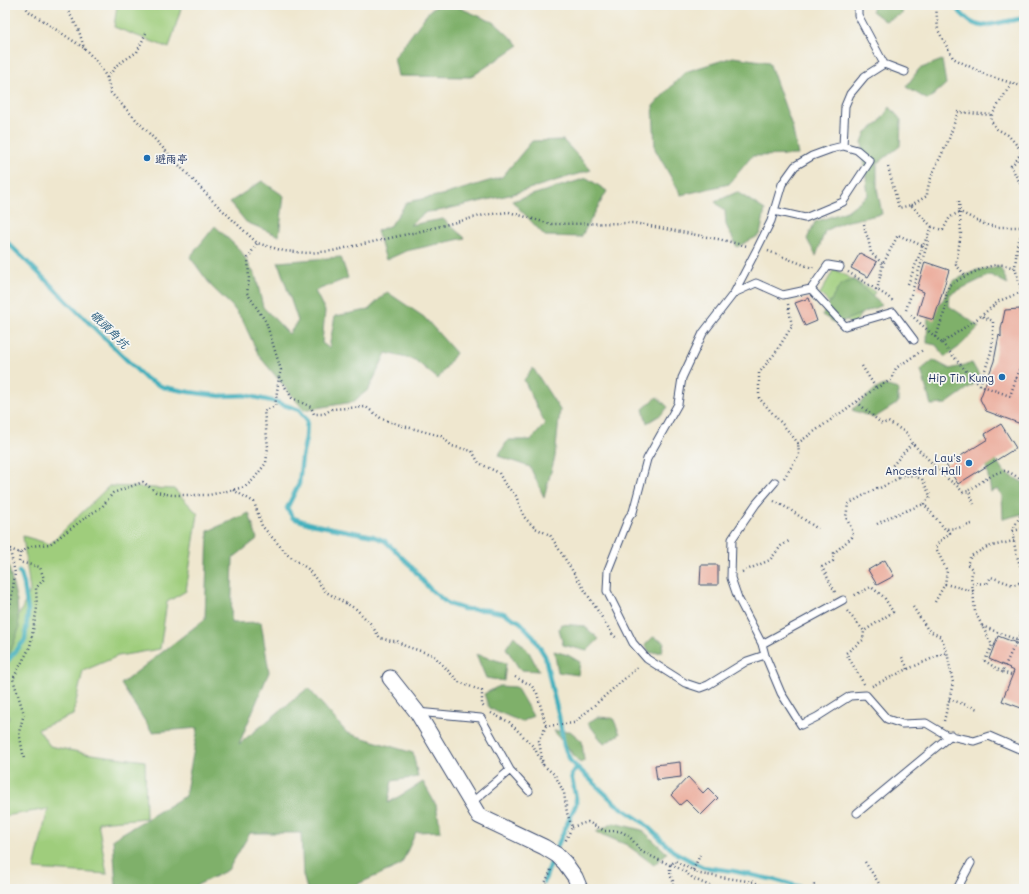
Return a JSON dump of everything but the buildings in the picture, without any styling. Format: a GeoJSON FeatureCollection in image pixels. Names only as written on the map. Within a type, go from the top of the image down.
{"type":"FeatureCollection","features":[{"type":"Feature","properties":{"kind":"street"},"geometry":{"type":"LineString","coordinates":[[390,678],[417,712],[479,816],[544,847],[553,853],[565,863],[575,877],[580,889]]}},
{"type":"Feature","properties":{"kind":"lane"},"geometry":{"type":"LineString","coordinates":[[858,5],[858,15],[884,64],[905,72]]}},
{"type":"Feature","properties":{"kind":"lane"},"geometry":{"type":"LineString","coordinates":[[843,146],[845,106],[850,94],[865,76],[884,64]]}},
{"type":"Feature","properties":{"kind":"lane"},"geometry":{"type":"LineString","coordinates":[[765,654],[747,661],[708,685],[700,688],[685,683],[647,660],[633,643],[607,591],[608,570],[629,518],[633,512],[648,459],[678,404],[682,378],[703,333],[734,293],[771,222],[774,211],[782,184],[795,166],[812,156],[843,146],[858,150],[870,161],[843,202],[805,218],[774,211]]}},
{"type":"Feature","properties":{"kind":"lane"},"geometry":{"type":"LineString","coordinates":[[734,293],[756,282],[782,295],[811,290],[828,266],[840,267]]}},
{"type":"Feature","properties":{"kind":"lane"},"geometry":{"type":"LineString","coordinates":[[811,290],[845,326],[893,312],[914,340]]}},
{"type":"Feature","properties":{"kind":"lane"},"geometry":{"type":"LineString","coordinates":[[775,484],[756,504],[732,539],[731,577],[738,598],[762,644],[781,693],[801,725],[817,717],[850,696],[866,695],[887,719],[902,724],[926,724],[946,735],[974,741],[989,736],[1024,751]]}},
{"type":"Feature","properties":{"kind":"lane"},"geometry":{"type":"LineString","coordinates":[[762,644],[842,601]]}},
{"type":"Feature","properties":{"kind":"lane"},"geometry":{"type":"LineString","coordinates":[[417,712],[481,718],[510,770],[529,791]]}},
{"type":"Feature","properties":{"kind":"lane"},"geometry":{"type":"LineString","coordinates":[[857,814],[951,736]]}},
{"type":"Feature","properties":{"kind":"lane"},"geometry":{"type":"LineString","coordinates":[[471,803],[510,770]]}},
{"type":"Feature","properties":{"kind":"lane"},"geometry":{"type":"LineString","coordinates":[[957,889],[971,863]]}},
{"type":"Feature","properties":{"kind":"path"},"geometry":{"type":"LineString","coordinates":[[25,5],[28,11],[84,48],[98,63],[107,78],[111,92],[212,200],[257,243],[284,251],[308,253],[332,251],[484,215],[509,212],[550,224],[634,223],[718,239],[768,251],[812,268],[818,265]]}},
{"type":"Feature","properties":{"kind":"path"},"geometry":{"type":"LineString","coordinates":[[65,5],[79,31],[84,48]]}},
{"type":"Feature","properties":{"kind":"path"},"geometry":{"type":"LineString","coordinates":[[934,5],[936,6],[938,30],[953,58],[986,75],[1024,87]]}},
{"type":"Feature","properties":{"kind":"path"},"geometry":{"type":"LineString","coordinates":[[107,78],[117,66],[137,52],[146,33]]}},
{"type":"Feature","properties":{"kind":"path"},"geometry":{"type":"LineString","coordinates":[[1011,84],[992,115],[991,121],[997,129],[1008,135],[1022,151],[1011,166],[1024,191]]}},
{"type":"Feature","properties":{"kind":"path"},"geometry":{"type":"LineString","coordinates":[[888,167],[898,208],[911,205],[927,196],[927,189],[949,140],[958,112],[992,115]]}},
{"type":"Feature","properties":{"kind":"path"},"geometry":{"type":"LineString","coordinates":[[959,201],[961,232],[956,265],[966,276]]}},
{"type":"Feature","properties":{"kind":"path"},"geometry":{"type":"LineString","coordinates":[[911,205],[932,227],[943,230],[950,217],[960,212]]}},
{"type":"Feature","properties":{"kind":"path"},"geometry":{"type":"LineString","coordinates":[[960,212],[986,226],[1024,227],[1017,246],[1015,268],[1024,295]]}},
{"type":"Feature","properties":{"kind":"path"},"geometry":{"type":"LineString","coordinates":[[864,224],[871,253],[883,264]]}},
{"type":"Feature","properties":{"kind":"path"},"geometry":{"type":"LineString","coordinates":[[908,284],[932,227]]}},
{"type":"Feature","properties":{"kind":"path"},"geometry":{"type":"LineString","coordinates":[[877,290],[883,264],[898,235],[923,246]]}},
{"type":"Feature","properties":{"kind":"path"},"geometry":{"type":"LineString","coordinates":[[906,311],[929,239],[927,237]]}},
{"type":"Feature","properties":{"kind":"path"},"geometry":{"type":"LineString","coordinates":[[20,553],[31,546],[50,544],[102,507],[113,493],[143,482],[156,492],[172,495],[209,495],[245,487],[253,480],[266,463],[268,447],[264,411],[275,406],[281,370],[266,322],[247,293],[249,280],[248,258],[257,243]]}},
{"type":"Feature","properties":{"kind":"path"},"geometry":{"type":"LineString","coordinates":[[935,337],[947,304],[945,300],[949,285],[966,276],[992,266],[1001,264],[1015,268]]}},
{"type":"Feature","properties":{"kind":"path"},"geometry":{"type":"LineString","coordinates":[[840,267],[896,303]]}},
{"type":"Feature","properties":{"kind":"path"},"geometry":{"type":"LineString","coordinates":[[942,343],[981,316],[999,301],[1022,292]]}},
{"type":"Feature","properties":{"kind":"path"},"geometry":{"type":"LineString","coordinates":[[787,294],[792,326],[776,352],[759,373],[759,398],[798,443],[799,455],[775,484],[770,499],[789,509],[818,528]]}},
{"type":"Feature","properties":{"kind":"path"},"geometry":{"type":"LineString","coordinates":[[901,307],[942,343],[972,378],[980,385],[1010,396],[1024,356]]}},
{"type":"Feature","properties":{"kind":"path"},"geometry":{"type":"LineString","coordinates":[[980,385],[991,352],[993,340],[993,321],[981,316]]}},
{"type":"Feature","properties":{"kind":"path"},"geometry":{"type":"LineString","coordinates":[[798,443],[876,388],[891,380],[896,368],[923,350]]}},
{"type":"Feature","properties":{"kind":"path"},"geometry":{"type":"LineString","coordinates":[[862,366],[876,388]]}},
{"type":"Feature","properties":{"kind":"path"},"geometry":{"type":"LineString","coordinates":[[279,377],[292,398],[310,407],[314,414],[324,414],[332,410],[366,407],[382,419],[441,436],[452,446],[472,451],[479,462],[499,473],[504,483],[516,496],[524,517],[535,528],[550,535],[613,635],[618,639]]}},
{"type":"Feature","properties":{"kind":"path"},"geometry":{"type":"LineString","coordinates":[[1016,378],[1024,381]]}},
{"type":"Feature","properties":{"kind":"path"},"geometry":{"type":"LineString","coordinates":[[857,402],[882,424],[888,422],[907,433],[912,443],[963,492],[969,491],[983,480],[1000,471],[1006,471],[1024,481]]}},
{"type":"Feature","properties":{"kind":"path"},"geometry":{"type":"LineString","coordinates":[[899,478],[892,466],[912,443]]}},
{"type":"Feature","properties":{"kind":"path"},"geometry":{"type":"LineString","coordinates":[[864,631],[893,612],[884,597],[871,588],[842,601],[822,567],[833,561],[834,554],[852,537],[853,532],[846,517],[848,504],[905,475],[922,479],[930,497],[924,504],[892,516],[877,524]]}},
{"type":"Feature","properties":{"kind":"path"},"geometry":{"type":"LineString","coordinates":[[233,490],[254,502],[262,526],[288,554],[308,569],[326,592],[356,609],[370,623],[380,638],[397,641],[405,646],[433,655],[459,682],[482,691],[482,705],[488,712],[509,722],[534,748],[543,765],[555,775],[564,793],[570,823]]}},
{"type":"Feature","properties":{"kind":"path"},"geometry":{"type":"LineString","coordinates":[[969,491],[974,504]]}},
{"type":"Feature","properties":{"kind":"path"},"geometry":{"type":"LineString","coordinates":[[924,504],[950,533],[939,542],[936,548],[947,571],[945,584],[935,602]]}},
{"type":"Feature","properties":{"kind":"path"},"geometry":{"type":"LineString","coordinates":[[1024,509],[1012,531],[1016,553],[1022,571],[1024,599]]}},
{"type":"Feature","properties":{"kind":"path"},"geometry":{"type":"LineString","coordinates":[[945,529],[958,528],[972,524]]}},
{"type":"Feature","properties":{"kind":"path"},"geometry":{"type":"LineString","coordinates":[[5,528],[15,573],[11,602],[5,615]]}},
{"type":"Feature","properties":{"kind":"path"},"geometry":{"type":"LineString","coordinates":[[1012,531],[1024,528]]}},
{"type":"Feature","properties":{"kind":"path"},"geometry":{"type":"LineString","coordinates":[[1011,675],[1002,672],[985,661],[992,645],[975,612],[972,583],[973,570],[967,564],[971,556],[987,547],[1014,540]]}},
{"type":"Feature","properties":{"kind":"path"},"geometry":{"type":"LineString","coordinates":[[731,577],[770,560],[781,546],[790,541]]}},
{"type":"Feature","properties":{"kind":"path"},"geometry":{"type":"LineString","coordinates":[[10,549],[20,553]]}},
{"type":"Feature","properties":{"kind":"path"},"geometry":{"type":"LineString","coordinates":[[20,553],[19,562],[40,567],[44,579],[36,588],[37,608],[30,647],[13,679],[24,714],[19,732],[24,759]]}},
{"type":"Feature","properties":{"kind":"path"},"geometry":{"type":"LineString","coordinates":[[972,583],[987,584],[991,577],[1012,585],[1019,583],[1023,584]]}},
{"type":"Feature","properties":{"kind":"path"},"geometry":{"type":"LineString","coordinates":[[945,584],[973,590]]}},
{"type":"Feature","properties":{"kind":"path"},"geometry":{"type":"LineString","coordinates":[[913,607],[928,630],[941,637],[947,652],[953,683],[941,732]]}},
{"type":"Feature","properties":{"kind":"path"},"geometry":{"type":"LineString","coordinates":[[846,610],[864,631],[863,640],[846,653],[863,684],[872,687],[947,652]]}},
{"type":"Feature","properties":{"kind":"path"},"geometry":{"type":"LineString","coordinates":[[982,626],[1017,640]]}},
{"type":"Feature","properties":{"kind":"path"},"geometry":{"type":"LineString","coordinates":[[1002,672],[1024,627]]}},
{"type":"Feature","properties":{"kind":"path"},"geometry":{"type":"LineString","coordinates":[[901,655],[908,669]]}},
{"type":"Feature","properties":{"kind":"path"},"geometry":{"type":"LineString","coordinates":[[548,726],[574,723],[647,660]]}},
{"type":"Feature","properties":{"kind":"path"},"geometry":{"type":"LineString","coordinates":[[515,677],[531,685],[537,693],[548,726],[539,741],[543,765]]}},
{"type":"Feature","properties":{"kind":"path"},"geometry":{"type":"LineString","coordinates":[[949,699],[978,709]]}},
{"type":"Feature","properties":{"kind":"path"},"geometry":{"type":"LineString","coordinates":[[572,827],[588,822],[605,831],[620,832],[629,836],[642,852],[684,871],[694,879],[717,889]]}},
{"type":"Feature","properties":{"kind":"path"},"geometry":{"type":"LineString","coordinates":[[1024,846],[1022,851],[1024,874]]}},
{"type":"Feature","properties":{"kind":"path"},"geometry":{"type":"LineString","coordinates":[[693,869],[700,855]]}},
{"type":"Feature","properties":{"kind":"path"},"geometry":{"type":"LineString","coordinates":[[672,889],[674,883],[670,875],[671,865],[676,861],[700,874],[754,882],[768,889]]}},
{"type":"Feature","properties":{"kind":"path"},"geometry":{"type":"LineString","coordinates":[[865,862],[884,889]]}},
{"type":"Feature","properties":{"kind":"path"},"geometry":{"type":"LineString","coordinates":[[813,883],[813,888]]}},
{"type":"Feature","properties":{"kind":"green space"},"geometry":{"type":"Polygon","coordinates":[[[117,5],[182,5],[169,48],[114,27],[117,5]]]}},
{"type":"Feature","properties":{"kind":"green space"},"geometry":{"type":"Polygon","coordinates":[[[439,5],[453,5],[495,23],[519,45],[471,77],[398,76],[394,58],[430,10],[439,5]]]}},
{"type":"Feature","properties":{"kind":"green space"},"geometry":{"type":"Polygon","coordinates":[[[874,5],[903,5],[902,14],[885,21],[872,11],[874,5]]]}},
{"type":"Feature","properties":{"kind":"green space"},"geometry":{"type":"Polygon","coordinates":[[[733,57],[769,62],[792,126],[798,155],[752,156],[729,184],[681,195],[655,149],[653,106],[685,72],[733,57]]]}},
{"type":"Feature","properties":{"kind":"green space"},"geometry":{"type":"Polygon","coordinates":[[[942,60],[946,84],[928,100],[906,87],[919,69],[942,60]]]}},
{"type":"Feature","properties":{"kind":"green space"},"geometry":{"type":"Polygon","coordinates":[[[890,107],[901,120],[900,146],[877,164],[877,188],[882,214],[844,222],[825,231],[816,256],[807,239],[815,222],[847,211],[868,195],[862,142],[866,132],[878,124],[890,107]]]}},
{"type":"Feature","properties":{"kind":"green space"},"geometry":{"type":"Polygon","coordinates":[[[563,140],[591,170],[509,195],[438,211],[426,212],[410,225],[443,219],[465,238],[406,251],[386,260],[377,231],[391,225],[407,202],[446,194],[502,177],[532,141],[563,140]]]}},
{"type":"Feature","properties":{"kind":"green space"},"geometry":{"type":"Polygon","coordinates":[[[587,178],[607,191],[581,237],[545,236],[512,201],[587,178]]]}},
{"type":"Feature","properties":{"kind":"green space"},"geometry":{"type":"Polygon","coordinates":[[[262,181],[284,196],[279,236],[246,222],[230,202],[262,181]]]}},
{"type":"Feature","properties":{"kind":"green space"},"geometry":{"type":"Polygon","coordinates":[[[737,192],[765,210],[760,235],[737,247],[726,225],[725,211],[715,202],[737,192]]]}},
{"type":"Feature","properties":{"kind":"green space"},"geometry":{"type":"Polygon","coordinates":[[[215,226],[241,251],[256,277],[263,307],[289,334],[298,321],[278,262],[341,257],[348,278],[315,291],[325,311],[322,343],[329,348],[335,316],[368,310],[387,292],[424,317],[456,353],[438,379],[415,360],[386,353],[369,389],[353,402],[304,410],[259,356],[243,321],[232,306],[212,287],[190,257],[215,226]]]}},
{"type":"Feature","properties":{"kind":"green space"},"geometry":{"type":"Polygon","coordinates":[[[1000,267],[1008,284],[990,275],[950,294],[949,306],[979,327],[959,347],[945,357],[936,345],[927,343],[928,313],[943,300],[953,281],[977,270],[1000,267]]]}},
{"type":"Feature","properties":{"kind":"green space"},"geometry":{"type":"Polygon","coordinates":[[[834,269],[875,292],[853,326],[820,294],[834,269]]]}},
{"type":"Feature","properties":{"kind":"green space"},"geometry":{"type":"Polygon","coordinates":[[[854,280],[882,305],[837,324],[822,315],[841,284],[854,280]]]}},
{"type":"Feature","properties":{"kind":"green space"},"geometry":{"type":"Polygon","coordinates":[[[933,360],[950,369],[972,363],[981,379],[946,404],[931,405],[921,370],[933,360]]]}},
{"type":"Feature","properties":{"kind":"green space"},"geometry":{"type":"Polygon","coordinates":[[[533,368],[560,410],[555,457],[544,497],[530,467],[498,456],[508,440],[531,440],[545,424],[524,380],[533,368]]]}},
{"type":"Feature","properties":{"kind":"green space"},"geometry":{"type":"Polygon","coordinates":[[[884,385],[898,389],[898,403],[874,418],[852,410],[874,390],[884,385]]]}},
{"type":"Feature","properties":{"kind":"green space"},"geometry":{"type":"Polygon","coordinates":[[[657,397],[668,407],[662,414],[647,423],[643,409],[657,397]]]}},
{"type":"Feature","properties":{"kind":"green space"},"geometry":{"type":"Polygon","coordinates":[[[980,443],[985,443],[1004,472],[1024,483],[1022,514],[1003,519],[1002,496],[998,489],[991,492],[983,449],[980,443]]]}},
{"type":"Feature","properties":{"kind":"green space"},"geometry":{"type":"Polygon","coordinates":[[[109,486],[174,489],[198,514],[186,591],[167,602],[160,649],[118,656],[83,671],[73,715],[38,729],[50,746],[84,753],[145,761],[146,818],[98,822],[107,874],[34,869],[48,809],[5,816],[5,725],[9,718],[5,705],[5,646],[30,591],[23,536],[50,544],[109,486]]]}},
{"type":"Feature","properties":{"kind":"green space"},"geometry":{"type":"Polygon","coordinates":[[[249,513],[257,539],[233,558],[231,623],[261,622],[269,672],[239,744],[308,688],[347,733],[413,753],[418,777],[392,781],[388,803],[423,782],[436,805],[441,831],[416,832],[401,865],[360,883],[352,889],[307,889],[303,875],[301,833],[250,833],[228,870],[189,889],[157,889],[116,886],[113,839],[185,796],[198,728],[152,732],[121,684],[205,619],[208,531],[249,513]]]}},
{"type":"Feature","properties":{"kind":"green space"},"geometry":{"type":"Polygon","coordinates":[[[5,551],[17,602],[19,629],[5,666],[5,551]]]}},
{"type":"Feature","properties":{"kind":"green space"},"geometry":{"type":"Polygon","coordinates":[[[561,624],[584,626],[599,639],[587,651],[563,645],[559,629],[561,624]]]}},
{"type":"Feature","properties":{"kind":"green space"},"geometry":{"type":"Polygon","coordinates":[[[514,636],[529,652],[539,671],[520,670],[506,648],[514,636]]]}},
{"type":"Feature","properties":{"kind":"green space"},"geometry":{"type":"Polygon","coordinates":[[[653,637],[664,642],[662,652],[650,653],[645,645],[653,637]]]}},
{"type":"Feature","properties":{"kind":"green space"},"geometry":{"type":"Polygon","coordinates":[[[554,651],[568,655],[580,662],[578,675],[558,672],[554,651]]]}},
{"type":"Feature","properties":{"kind":"green space"},"geometry":{"type":"Polygon","coordinates":[[[476,654],[506,663],[504,681],[486,678],[476,654]]]}},
{"type":"Feature","properties":{"kind":"green space"},"geometry":{"type":"Polygon","coordinates":[[[499,686],[516,687],[533,716],[522,722],[489,708],[484,694],[499,686]]]}},
{"type":"Feature","properties":{"kind":"green space"},"geometry":{"type":"Polygon","coordinates":[[[597,717],[613,718],[620,734],[604,744],[588,723],[597,717]]]}},
{"type":"Feature","properties":{"kind":"green space"},"geometry":{"type":"Polygon","coordinates":[[[554,731],[570,731],[582,741],[584,761],[580,763],[554,731]]]}},
{"type":"Feature","properties":{"kind":"green space"},"geometry":{"type":"Polygon","coordinates":[[[614,823],[642,830],[667,853],[654,865],[627,845],[596,832],[614,823]]]}},
{"type":"Feature","properties":{"kind":"waterway"},"geometry":{"type":"LineString","coordinates":[[952,5],[969,21],[983,26],[1024,18]]}},
{"type":"Feature","properties":{"kind":"waterway","name":"䃟頭角坑"},"geometry":{"type":"LineString","coordinates":[[5,240],[146,379],[163,387],[220,396],[245,395],[276,402],[299,410],[307,420],[306,438],[299,484],[287,508],[293,518],[311,524],[373,536],[385,541],[409,564],[429,588],[448,604],[464,609],[487,610],[503,613],[520,622],[532,635],[545,656],[559,716],[564,746],[571,762],[616,804],[644,823],[673,851],[703,867],[733,871],[808,889]]}},
{"type":"Feature","properties":{"kind":"waterway"},"geometry":{"type":"LineString","coordinates":[[5,664],[25,640],[28,612],[24,584],[19,572]]}},
{"type":"Feature","properties":{"kind":"waterway"},"geometry":{"type":"LineString","coordinates":[[544,882],[556,849],[576,804],[571,775],[577,767]]}},
{"type":"Feature","properties":{"kind":"place","name":"避雨亭"},"geometry":{"type":"Point","coordinates":[147,158]}},
{"type":"Feature","properties":{"kind":"place","name":"Hip Tin Kung"},"geometry":{"type":"Point","coordinates":[1002,377]}},
{"type":"Feature","properties":{"kind":"place","name":"Lau's Ancestral Hall"},"geometry":{"type":"Point","coordinates":[969,463]}}]}
